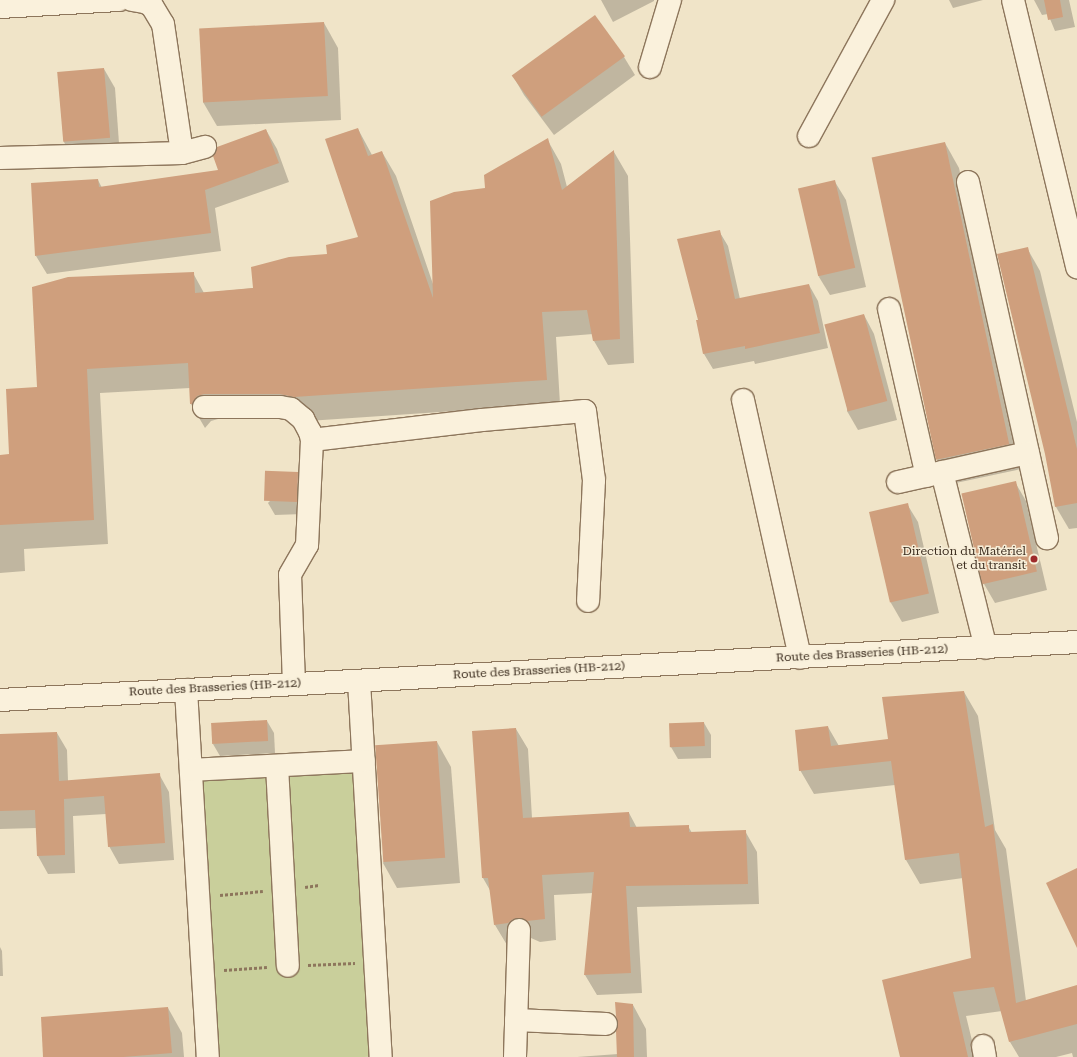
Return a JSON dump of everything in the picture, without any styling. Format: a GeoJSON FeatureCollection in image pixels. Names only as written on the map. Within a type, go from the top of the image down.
{"type":"FeatureCollection","features":[{"type":"Feature","properties":{"kind":"street"},"geometry":{"type":"LineString","coordinates":[[0,7],[119,0]]}},
{"type":"Feature","properties":{"kind":"street"},"geometry":{"type":"LineString","coordinates":[[132,0],[145,2],[152,6],[163,24],[182,153]]}},
{"type":"Feature","properties":{"kind":"street"},"geometry":{"type":"LineString","coordinates":[[650,67],[670,0]]}},
{"type":"Feature","properties":{"kind":"street"},"geometry":{"type":"LineString","coordinates":[[809,136],[883,0]]}},
{"type":"Feature","properties":{"kind":"street"},"geometry":{"type":"LineString","coordinates":[[1013,0],[1077,267]]}},
{"type":"Feature","properties":{"kind":"street"},"geometry":{"type":"LineString","coordinates":[[0,158],[182,153],[205,147]]}},
{"type":"Feature","properties":{"kind":"street"},"geometry":{"type":"LineString","coordinates":[[968,182],[1047,538]]}},
{"type":"Feature","properties":{"kind":"street"},"geometry":{"type":"LineString","coordinates":[[889,309],[986,648]]}},
{"type":"Feature","properties":{"kind":"street"},"geometry":{"type":"LineString","coordinates":[[742,400],[800,658]]}},
{"type":"Feature","properties":{"kind":"street"},"geometry":{"type":"LineString","coordinates":[[204,407],[280,407],[292,409],[303,419],[310,432],[312,440],[307,545],[290,574],[294,684]]}},
{"type":"Feature","properties":{"kind":"street"},"geometry":{"type":"LineString","coordinates":[[312,440],[482,420],[585,411],[594,480],[588,600]]}},
{"type":"Feature","properties":{"kind":"street"},"geometry":{"type":"LineString","coordinates":[[898,482],[1028,453]]}},
{"type":"Feature","properties":{"kind":"street","name":"Route des Brasseries (HB-212)"},"geometry":{"type":"LineString","coordinates":[[0,700],[1077,642]]}},
{"type":"Feature","properties":{"kind":"street"},"geometry":{"type":"LineString","coordinates":[[359,681],[380,1057]]}},
{"type":"Feature","properties":{"kind":"street"},"geometry":{"type":"LineString","coordinates":[[186,690],[208,1057]]}},
{"type":"Feature","properties":{"kind":"street"},"geometry":{"type":"LineString","coordinates":[[191,770],[364,761]]}},
{"type":"Feature","properties":{"kind":"street"},"geometry":{"type":"LineString","coordinates":[[277,766],[288,966]]}},
{"type":"Feature","properties":{"kind":"street"},"geometry":{"type":"LineString","coordinates":[[514,1057],[519,930]]}},
{"type":"Feature","properties":{"kind":"street"},"geometry":{"type":"LineString","coordinates":[[516,1020],[606,1024]]}},
{"type":"Feature","properties":{"kind":"path"},"geometry":{"type":"LineString","coordinates":[[198,897],[319,885]]}},
{"type":"Feature","properties":{"kind":"green space"},"geometry":{"type":"Polygon","coordinates":[[[357,770],[372,1057],[215,1057],[200,778],[357,770]]]}},
{"type":"Feature","properties":{"kind":"building"},"geometry":{"type":"Polygon","coordinates":[[[1044,0],[1060,0],[1063,17],[1048,20],[1044,0]]]}},
{"type":"Feature","properties":{"kind":"building"},"geometry":{"type":"Polygon","coordinates":[[[595,15],[625,56],[542,117],[512,76],[595,15]]]}},
{"type":"Feature","properties":{"kind":"building"},"geometry":{"type":"Polygon","coordinates":[[[324,22],[328,96],[203,102],[199,29],[324,22]]]}},
{"type":"Feature","properties":{"kind":"building"},"geometry":{"type":"Polygon","coordinates":[[[104,68],[110,138],[63,142],[57,72],[104,68]]]}},
{"type":"Feature","properties":{"kind":"building"},"geometry":{"type":"Polygon","coordinates":[[[358,128],[368,156],[382,151],[433,298],[430,201],[454,192],[485,188],[484,175],[548,138],[562,190],[614,150],[620,339],[593,341],[587,310],[542,312],[547,380],[294,397],[280,394],[204,394],[197,396],[192,404],[190,404],[188,363],[87,369],[94,520],[0,525],[0,455],[9,454],[6,389],[37,387],[32,287],[68,277],[194,272],[195,293],[253,288],[251,267],[289,257],[327,254],[326,245],[358,237],[325,139],[358,128]]]}},
{"type":"Feature","properties":{"kind":"building"},"geometry":{"type":"Polygon","coordinates":[[[266,129],[279,163],[205,190],[211,233],[35,256],[31,183],[98,179],[99,187],[218,170],[213,156],[217,147],[266,129]]]}},
{"type":"Feature","properties":{"kind":"building"},"geometry":{"type":"Polygon","coordinates":[[[945,142],[1009,444],[936,460],[872,158],[945,142]]]}},
{"type":"Feature","properties":{"kind":"building"},"geometry":{"type":"Polygon","coordinates":[[[835,180],[855,268],[818,276],[798,189],[835,180]]]}},
{"type":"Feature","properties":{"kind":"building"},"geometry":{"type":"Polygon","coordinates":[[[720,230],[735,299],[809,284],[820,333],[745,349],[745,346],[703,354],[696,320],[698,320],[677,239],[720,230]]]}},
{"type":"Feature","properties":{"kind":"building"},"geometry":{"type":"Polygon","coordinates":[[[1028,247],[1077,449],[1077,503],[1055,507],[1045,454],[997,254],[1028,247]]]}},
{"type":"Feature","properties":{"kind":"building"},"geometry":{"type":"Polygon","coordinates":[[[864,314],[887,401],[848,412],[824,325],[864,314]]]}},
{"type":"Feature","properties":{"kind":"building"},"geometry":{"type":"Polygon","coordinates":[[[265,471],[298,472],[297,502],[264,501],[265,471]]]}},
{"type":"Feature","properties":{"kind":"building"},"geometry":{"type":"Polygon","coordinates":[[[1016,481],[1037,572],[982,584],[961,494],[1016,481]]]}},
{"type":"Feature","properties":{"kind":"building"},"geometry":{"type":"Polygon","coordinates":[[[908,503],[929,594],[890,603],[869,512],[908,503]]]}},
{"type":"Feature","properties":{"kind":"building"},"geometry":{"type":"Polygon","coordinates":[[[964,691],[985,827],[993,824],[1016,1003],[1077,985],[1077,1024],[1009,1042],[994,987],[953,992],[968,1057],[900,1057],[882,980],[971,958],[959,853],[905,860],[891,761],[799,771],[795,730],[828,726],[831,746],[888,739],[882,697],[964,691]]]}},
{"type":"Feature","properties":{"kind":"building"},"geometry":{"type":"Polygon","coordinates":[[[267,720],[268,741],[212,744],[211,723],[267,720]]]}},
{"type":"Feature","properties":{"kind":"building"},"geometry":{"type":"Polygon","coordinates":[[[704,722],[705,746],[670,747],[669,723],[704,722]]]}},
{"type":"Feature","properties":{"kind":"building"},"geometry":{"type":"Polygon","coordinates":[[[516,728],[523,818],[629,812],[630,827],[689,825],[689,832],[746,830],[748,884],[626,886],[631,973],[584,975],[594,872],[542,875],[545,919],[527,921],[519,918],[513,919],[508,923],[494,925],[488,878],[482,878],[472,731],[516,728]]]}},
{"type":"Feature","properties":{"kind":"building"},"geometry":{"type":"Polygon","coordinates":[[[57,732],[59,781],[160,773],[165,843],[108,847],[104,796],[64,799],[65,855],[37,856],[35,810],[0,811],[0,734],[57,732]]]}},
{"type":"Feature","properties":{"kind":"building"},"geometry":{"type":"Polygon","coordinates":[[[437,741],[445,858],[383,862],[375,745],[437,741]]]}},
{"type":"Feature","properties":{"kind":"building"},"geometry":{"type":"Polygon","coordinates":[[[1077,868],[1077,948],[1046,883],[1077,868]]]}},
{"type":"Feature","properties":{"kind":"building"},"geometry":{"type":"Polygon","coordinates":[[[615,1002],[633,1004],[634,1057],[617,1057],[616,1031],[618,1024],[615,1002]]]}},
{"type":"Feature","properties":{"kind":"building"},"geometry":{"type":"Polygon","coordinates":[[[168,1007],[172,1053],[123,1057],[43,1057],[41,1017],[168,1007]]]}},
{"type":"Feature","properties":{"kind":"place","name":"Direction du Matériel et du transit"},"geometry":{"type":"Point","coordinates":[1034,559]}}]}
